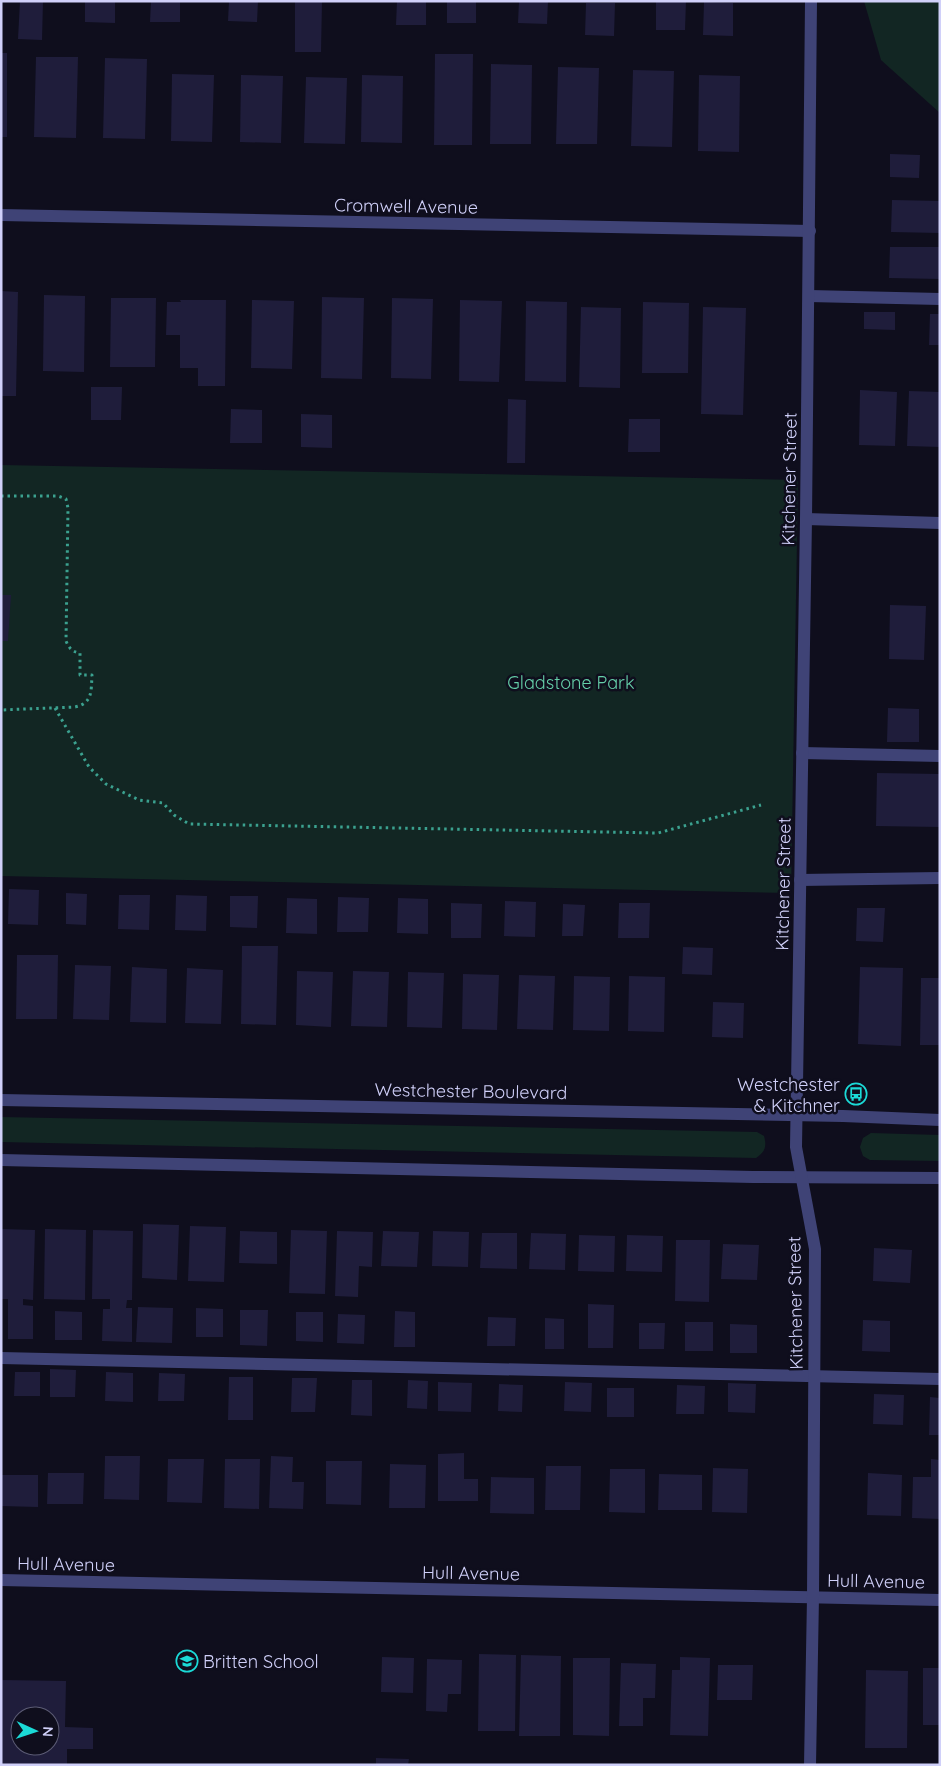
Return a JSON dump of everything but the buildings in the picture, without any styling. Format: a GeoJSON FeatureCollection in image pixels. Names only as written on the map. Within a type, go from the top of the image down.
{"type":"FeatureCollection","features":[{"type":"Feature","properties":{"kind":"street","name":"Kitchener Street"},"geometry":{"type":"LineString","coordinates":[[810,1765],[815,1249],[796,1147],[810,231],[811,1]]}},
{"type":"Feature","properties":{"kind":"street","name":"Cromwell Avenue"},"geometry":{"type":"LineString","coordinates":[[1,215],[810,231]]}},
{"type":"Feature","properties":{"kind":"street"},"geometry":{"type":"LineString","coordinates":[[809,296],[940,299]]}},
{"type":"Feature","properties":{"kind":"street"},"geometry":{"type":"LineString","coordinates":[[806,519],[940,523]]}},
{"type":"Feature","properties":{"kind":"street"},"geometry":{"type":"LineString","coordinates":[[802,753],[940,756]]}},
{"type":"Feature","properties":{"kind":"street"},"geometry":{"type":"LineString","coordinates":[[800,880],[940,878]]}},
{"type":"Feature","properties":{"kind":"street","name":"Westchester Boulevard"},"geometry":{"type":"LineString","coordinates":[[1,1100],[797,1115],[940,1120]]}},
{"type":"Feature","properties":{"kind":"street"},"geometry":{"type":"LineString","coordinates":[[1,1160],[802,1178],[940,1178]]}},
{"type":"Feature","properties":{"kind":"street"},"geometry":{"type":"LineString","coordinates":[[1,1358],[940,1379]]}},
{"type":"Feature","properties":{"kind":"street","name":"Hull Avenue"},"geometry":{"type":"LineString","coordinates":[[1,1580],[940,1600]]}},
{"type":"Feature","properties":{"kind":"path"},"geometry":{"type":"LineString","coordinates":[[1,496],[58,496],[66,499],[68,503],[66,641],[69,648],[76,653],[80,653],[80,675],[92,675],[89,699],[84,705],[1,710]]}},
{"type":"Feature","properties":{"kind":"path"},"geometry":{"type":"LineString","coordinates":[[55,708],[89,767],[106,784],[139,800],[164,803],[174,815],[189,824],[658,833],[761,805]]}},
{"type":"Feature","properties":{"kind":"green space"},"geometry":{"type":"Polygon","coordinates":[[[864,1],[940,1],[940,113],[881,60],[864,1]]]}},
{"type":"Feature","properties":{"kind":"green space","name":"Gladstone Park"},"geometry":{"type":"Polygon","coordinates":[[[1,465],[798,480],[791,893],[1,876],[1,465]]]}},
{"type":"Feature","properties":{"kind":"green space"},"geometry":{"type":"Polygon","coordinates":[[[1,1117],[757,1132],[764,1136],[765,1143],[763,1151],[756,1158],[1,1142],[1,1117]]]}},
{"type":"Feature","properties":{"kind":"green space"},"geometry":{"type":"Polygon","coordinates":[[[871,1133],[940,1135],[940,1161],[870,1160],[863,1156],[860,1147],[863,1138],[871,1133]]]}},
{"type":"Feature","properties":{"kind":"place","name":"Westchester & Kitchner"},"geometry":{"type":"Point","coordinates":[856,1094]}},
{"type":"Feature","properties":{"kind":"place","name":"Britten School"},"geometry":{"type":"Point","coordinates":[187,1661]}}]}
